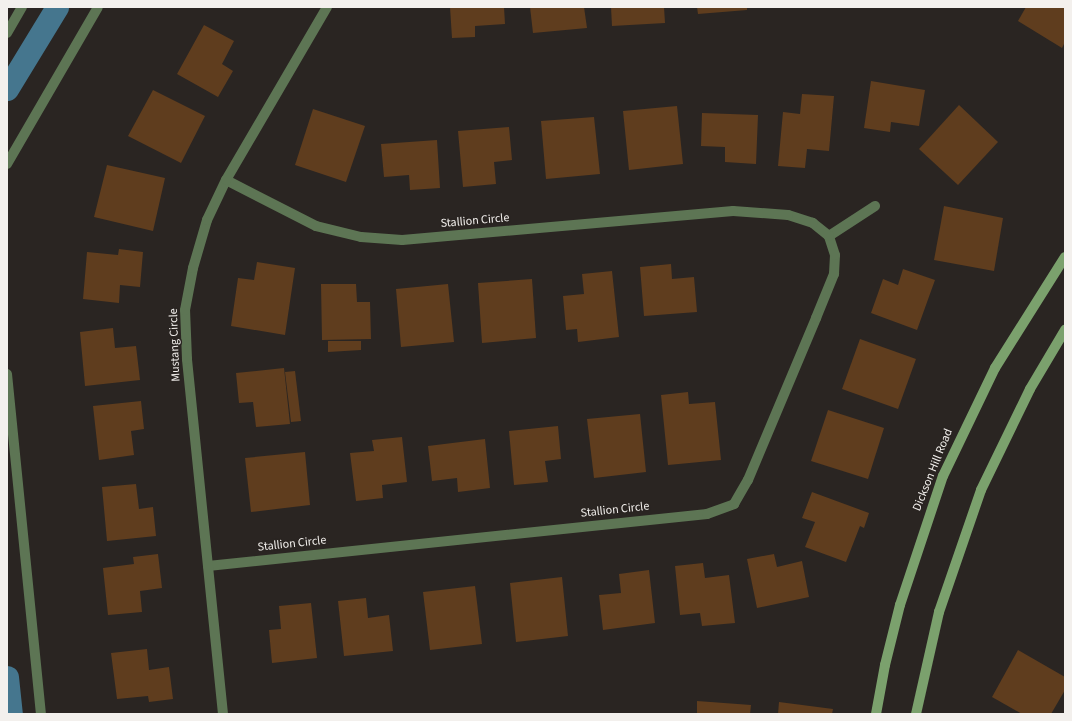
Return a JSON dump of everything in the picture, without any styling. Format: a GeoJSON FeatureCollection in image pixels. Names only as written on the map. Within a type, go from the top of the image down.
{"type":"FeatureCollection","features":[{"type":"Feature","properties":{"kind":"street"},"geometry":{"type":"LineString","coordinates":[[7,33],[22,7]]}},
{"type":"Feature","properties":{"kind":"street"},"geometry":{"type":"LineString","coordinates":[[7,164],[98,7]]}},
{"type":"Feature","properties":{"kind":"street","name":"Mustang Circle"},"geometry":{"type":"LineString","coordinates":[[223,714],[187,359],[185,310],[193,268],[207,220],[226,180],[327,7]]}},
{"type":"Feature","properties":{"kind":"street","name":"Stallion Circle"},"geometry":{"type":"LineString","coordinates":[[208,566],[707,514],[734,504],[748,480],[763,446],[834,274],[835,255],[829,236],[813,223],[788,215],[733,212],[402,240],[361,237],[316,226],[226,180]]}},
{"type":"Feature","properties":{"kind":"street"},"geometry":{"type":"LineString","coordinates":[[829,236],[875,206]]}},
{"type":"Feature","properties":{"kind":"street","name":"Dickson Hill Road"},"geometry":{"type":"LineString","coordinates":[[876,714],[884,665],[900,605],[944,476],[995,368],[1065,257]]}},
{"type":"Feature","properties":{"kind":"street"},"geometry":{"type":"LineString","coordinates":[[916,714],[939,612],[981,490],[1030,389],[1065,330]]}},
{"type":"Feature","properties":{"kind":"street"},"geometry":{"type":"LineString","coordinates":[[7,374],[41,714]]}},
{"type":"Feature","properties":{"kind":"building"},"geometry":{"type":"Polygon","coordinates":[[[450,7],[504,7],[505,24],[475,26],[475,37],[452,38],[450,7]]]}},
{"type":"Feature","properties":{"kind":"building"},"geometry":{"type":"Polygon","coordinates":[[[530,7],[584,7],[587,28],[533,33],[530,7]]]}},
{"type":"Feature","properties":{"kind":"building"},"geometry":{"type":"Polygon","coordinates":[[[611,7],[664,7],[665,23],[612,26],[611,7]]]}},
{"type":"Feature","properties":{"kind":"building"},"geometry":{"type":"Polygon","coordinates":[[[697,7],[747,7],[747,10],[698,14],[697,7]]]}},
{"type":"Feature","properties":{"kind":"building"},"geometry":{"type":"Polygon","coordinates":[[[1026,7],[1065,7],[1065,42],[1062,48],[1018,21],[1026,7]]]}},
{"type":"Feature","properties":{"kind":"building"},"geometry":{"type":"Polygon","coordinates":[[[204,25],[234,41],[222,64],[233,71],[218,97],[177,74],[204,25]]]}},
{"type":"Feature","properties":{"kind":"building"},"geometry":{"type":"Polygon","coordinates":[[[871,81],[925,90],[919,126],[891,122],[890,132],[864,128],[871,81]]]}},
{"type":"Feature","properties":{"kind":"building"},"geometry":{"type":"Polygon","coordinates":[[[153,90],[205,116],[181,163],[128,136],[153,90]]]}},
{"type":"Feature","properties":{"kind":"building"},"geometry":{"type":"Polygon","coordinates":[[[802,94],[834,96],[829,151],[807,149],[805,168],[778,166],[783,112],[800,114],[802,94]]]}},
{"type":"Feature","properties":{"kind":"building"},"geometry":{"type":"Polygon","coordinates":[[[959,105],[998,142],[958,185],[919,149],[959,105]]]}},
{"type":"Feature","properties":{"kind":"building"},"geometry":{"type":"Polygon","coordinates":[[[677,106],[683,164],[629,170],[623,111],[677,106]]]}},
{"type":"Feature","properties":{"kind":"building"},"geometry":{"type":"Polygon","coordinates":[[[313,109],[365,126],[346,182],[295,165],[313,109]]]}},
{"type":"Feature","properties":{"kind":"building"},"geometry":{"type":"Polygon","coordinates":[[[702,113],[758,115],[756,164],[725,162],[725,147],[701,146],[702,113]]]}},
{"type":"Feature","properties":{"kind":"building"},"geometry":{"type":"Polygon","coordinates":[[[594,117],[600,174],[546,179],[541,121],[594,117]]]}},
{"type":"Feature","properties":{"kind":"building"},"geometry":{"type":"Polygon","coordinates":[[[509,127],[512,160],[494,162],[496,184],[463,187],[458,131],[509,127]]]}},
{"type":"Feature","properties":{"kind":"building"},"geometry":{"type":"Polygon","coordinates":[[[437,140],[440,188],[410,190],[409,175],[384,177],[381,144],[437,140]]]}},
{"type":"Feature","properties":{"kind":"building"},"geometry":{"type":"Polygon","coordinates":[[[107,165],[165,178],[153,231],[94,217],[107,165]]]}},
{"type":"Feature","properties":{"kind":"building"},"geometry":{"type":"Polygon","coordinates":[[[944,206],[1003,218],[994,271],[934,260],[944,206]]]}},
{"type":"Feature","properties":{"kind":"building"},"geometry":{"type":"Polygon","coordinates":[[[119,249],[143,252],[140,287],[120,285],[119,303],[83,299],[87,252],[118,255],[119,249]]]}},
{"type":"Feature","properties":{"kind":"building"},"geometry":{"type":"Polygon","coordinates":[[[257,262],[295,268],[285,335],[231,326],[238,278],[254,280],[257,262]]]}},
{"type":"Feature","properties":{"kind":"building"},"geometry":{"type":"Polygon","coordinates":[[[671,264],[672,279],[694,277],[697,312],[644,316],[640,267],[671,264]]]}},
{"type":"Feature","properties":{"kind":"building"},"geometry":{"type":"Polygon","coordinates":[[[903,269],[935,280],[917,330],[871,313],[883,279],[898,285],[903,269]]]}},
{"type":"Feature","properties":{"kind":"building"},"geometry":{"type":"Polygon","coordinates":[[[612,271],[619,337],[578,342],[577,329],[566,330],[563,296],[584,294],[582,274],[612,271]]]}},
{"type":"Feature","properties":{"kind":"building"},"geometry":{"type":"Polygon","coordinates":[[[532,279],[536,338],[482,343],[478,283],[532,279]]]}},
{"type":"Feature","properties":{"kind":"building"},"geometry":{"type":"Polygon","coordinates":[[[321,284],[356,284],[357,302],[370,302],[371,339],[322,340],[321,284]]]}},
{"type":"Feature","properties":{"kind":"building"},"geometry":{"type":"Polygon","coordinates":[[[448,284],[454,342],[401,347],[396,289],[448,284]]]}},
{"type":"Feature","properties":{"kind":"building"},"geometry":{"type":"Polygon","coordinates":[[[113,328],[115,348],[136,346],[140,380],[85,386],[80,332],[113,328]]]}},
{"type":"Feature","properties":{"kind":"building"},"geometry":{"type":"Polygon","coordinates":[[[860,339],[916,359],[898,409],[842,389],[860,339]]]}},
{"type":"Feature","properties":{"kind":"building"},"geometry":{"type":"Polygon","coordinates":[[[328,341],[361,341],[361,350],[328,352],[328,341]]]}},
{"type":"Feature","properties":{"kind":"building"},"geometry":{"type":"Polygon","coordinates":[[[284,368],[290,424],[256,427],[253,402],[239,403],[236,373],[284,368]]]}},
{"type":"Feature","properties":{"kind":"building"},"geometry":{"type":"Polygon","coordinates":[[[295,371],[301,421],[291,422],[285,372],[295,371]]]}},
{"type":"Feature","properties":{"kind":"building"},"geometry":{"type":"Polygon","coordinates":[[[688,392],[689,404],[715,402],[721,460],[668,465],[661,395],[688,392]]]}},
{"type":"Feature","properties":{"kind":"building"},"geometry":{"type":"Polygon","coordinates":[[[141,401],[144,429],[131,431],[134,455],[99,460],[93,406],[141,401]]]}},
{"type":"Feature","properties":{"kind":"building"},"geometry":{"type":"Polygon","coordinates":[[[828,410],[884,428],[868,479],[811,461],[828,410]]]}},
{"type":"Feature","properties":{"kind":"building"},"geometry":{"type":"Polygon","coordinates":[[[640,414],[646,472],[594,478],[587,419],[640,414]]]}},
{"type":"Feature","properties":{"kind":"building"},"geometry":{"type":"Polygon","coordinates":[[[558,426],[561,459],[545,461],[548,482],[514,485],[509,431],[558,426]]]}},
{"type":"Feature","properties":{"kind":"building"},"geometry":{"type":"Polygon","coordinates":[[[402,437],[407,482],[382,485],[383,498],[356,501],[350,453],[374,451],[372,440],[402,437]]]}},
{"type":"Feature","properties":{"kind":"building"},"geometry":{"type":"Polygon","coordinates":[[[485,439],[490,488],[458,492],[457,478],[432,481],[428,446],[485,439]]]}},
{"type":"Feature","properties":{"kind":"building"},"geometry":{"type":"Polygon","coordinates":[[[305,452],[310,505],[251,512],[245,458],[305,452]]]}},
{"type":"Feature","properties":{"kind":"building"},"geometry":{"type":"Polygon","coordinates":[[[136,484],[139,509],[153,507],[156,536],[107,541],[102,487],[136,484]]]}},
{"type":"Feature","properties":{"kind":"building"},"geometry":{"type":"Polygon","coordinates":[[[812,492],[869,513],[864,528],[860,526],[846,562],[805,547],[815,522],[802,518],[812,492]]]}},
{"type":"Feature","properties":{"kind":"building"},"geometry":{"type":"Polygon","coordinates":[[[158,554],[162,588],[140,591],[142,612],[108,615],[103,568],[134,564],[133,557],[158,554]]]}},
{"type":"Feature","properties":{"kind":"building"},"geometry":{"type":"Polygon","coordinates":[[[774,554],[777,567],[802,561],[809,597],[757,608],[747,559],[774,554]]]}},
{"type":"Feature","properties":{"kind":"building"},"geometry":{"type":"Polygon","coordinates":[[[703,563],[705,578],[729,575],[735,623],[702,626],[700,613],[680,615],[675,566],[703,563]]]}},
{"type":"Feature","properties":{"kind":"building"},"geometry":{"type":"Polygon","coordinates":[[[649,570],[655,623],[603,630],[599,595],[621,593],[619,574],[649,570]]]}},
{"type":"Feature","properties":{"kind":"building"},"geometry":{"type":"Polygon","coordinates":[[[562,577],[568,636],[516,642],[510,583],[562,577]]]}},
{"type":"Feature","properties":{"kind":"building"},"geometry":{"type":"Polygon","coordinates":[[[475,586],[482,644],[430,650],[423,592],[475,586]]]}},
{"type":"Feature","properties":{"kind":"building"},"geometry":{"type":"Polygon","coordinates":[[[366,598],[368,618],[389,615],[393,651],[344,656],[338,601],[366,598]]]}},
{"type":"Feature","properties":{"kind":"building"},"geometry":{"type":"Polygon","coordinates":[[[311,603],[317,658],[272,663],[269,630],[281,629],[279,606],[311,603]]]}},
{"type":"Feature","properties":{"kind":"building"},"geometry":{"type":"Polygon","coordinates":[[[147,649],[149,670],[169,667],[173,699],[149,702],[148,696],[117,699],[111,653],[147,649]]]}},
{"type":"Feature","properties":{"kind":"building"},"geometry":{"type":"Polygon","coordinates":[[[1018,650],[1065,677],[1065,690],[1051,714],[1022,714],[992,697],[1018,650]]]}},
{"type":"Feature","properties":{"kind":"building"},"geometry":{"type":"Polygon","coordinates":[[[697,701],[751,705],[750,714],[697,714],[697,701]]]}},
{"type":"Feature","properties":{"kind":"building"},"geometry":{"type":"Polygon","coordinates":[[[779,702],[833,709],[832,714],[778,714],[779,702]]]}},
{"type":"Feature","properties":{"kind":"waterway"},"geometry":{"type":"LineString","coordinates":[[7,89],[57,7]]}},
{"type":"Feature","properties":{"kind":"waterway"},"geometry":{"type":"LineString","coordinates":[[7,677],[11,714]]}}]}
